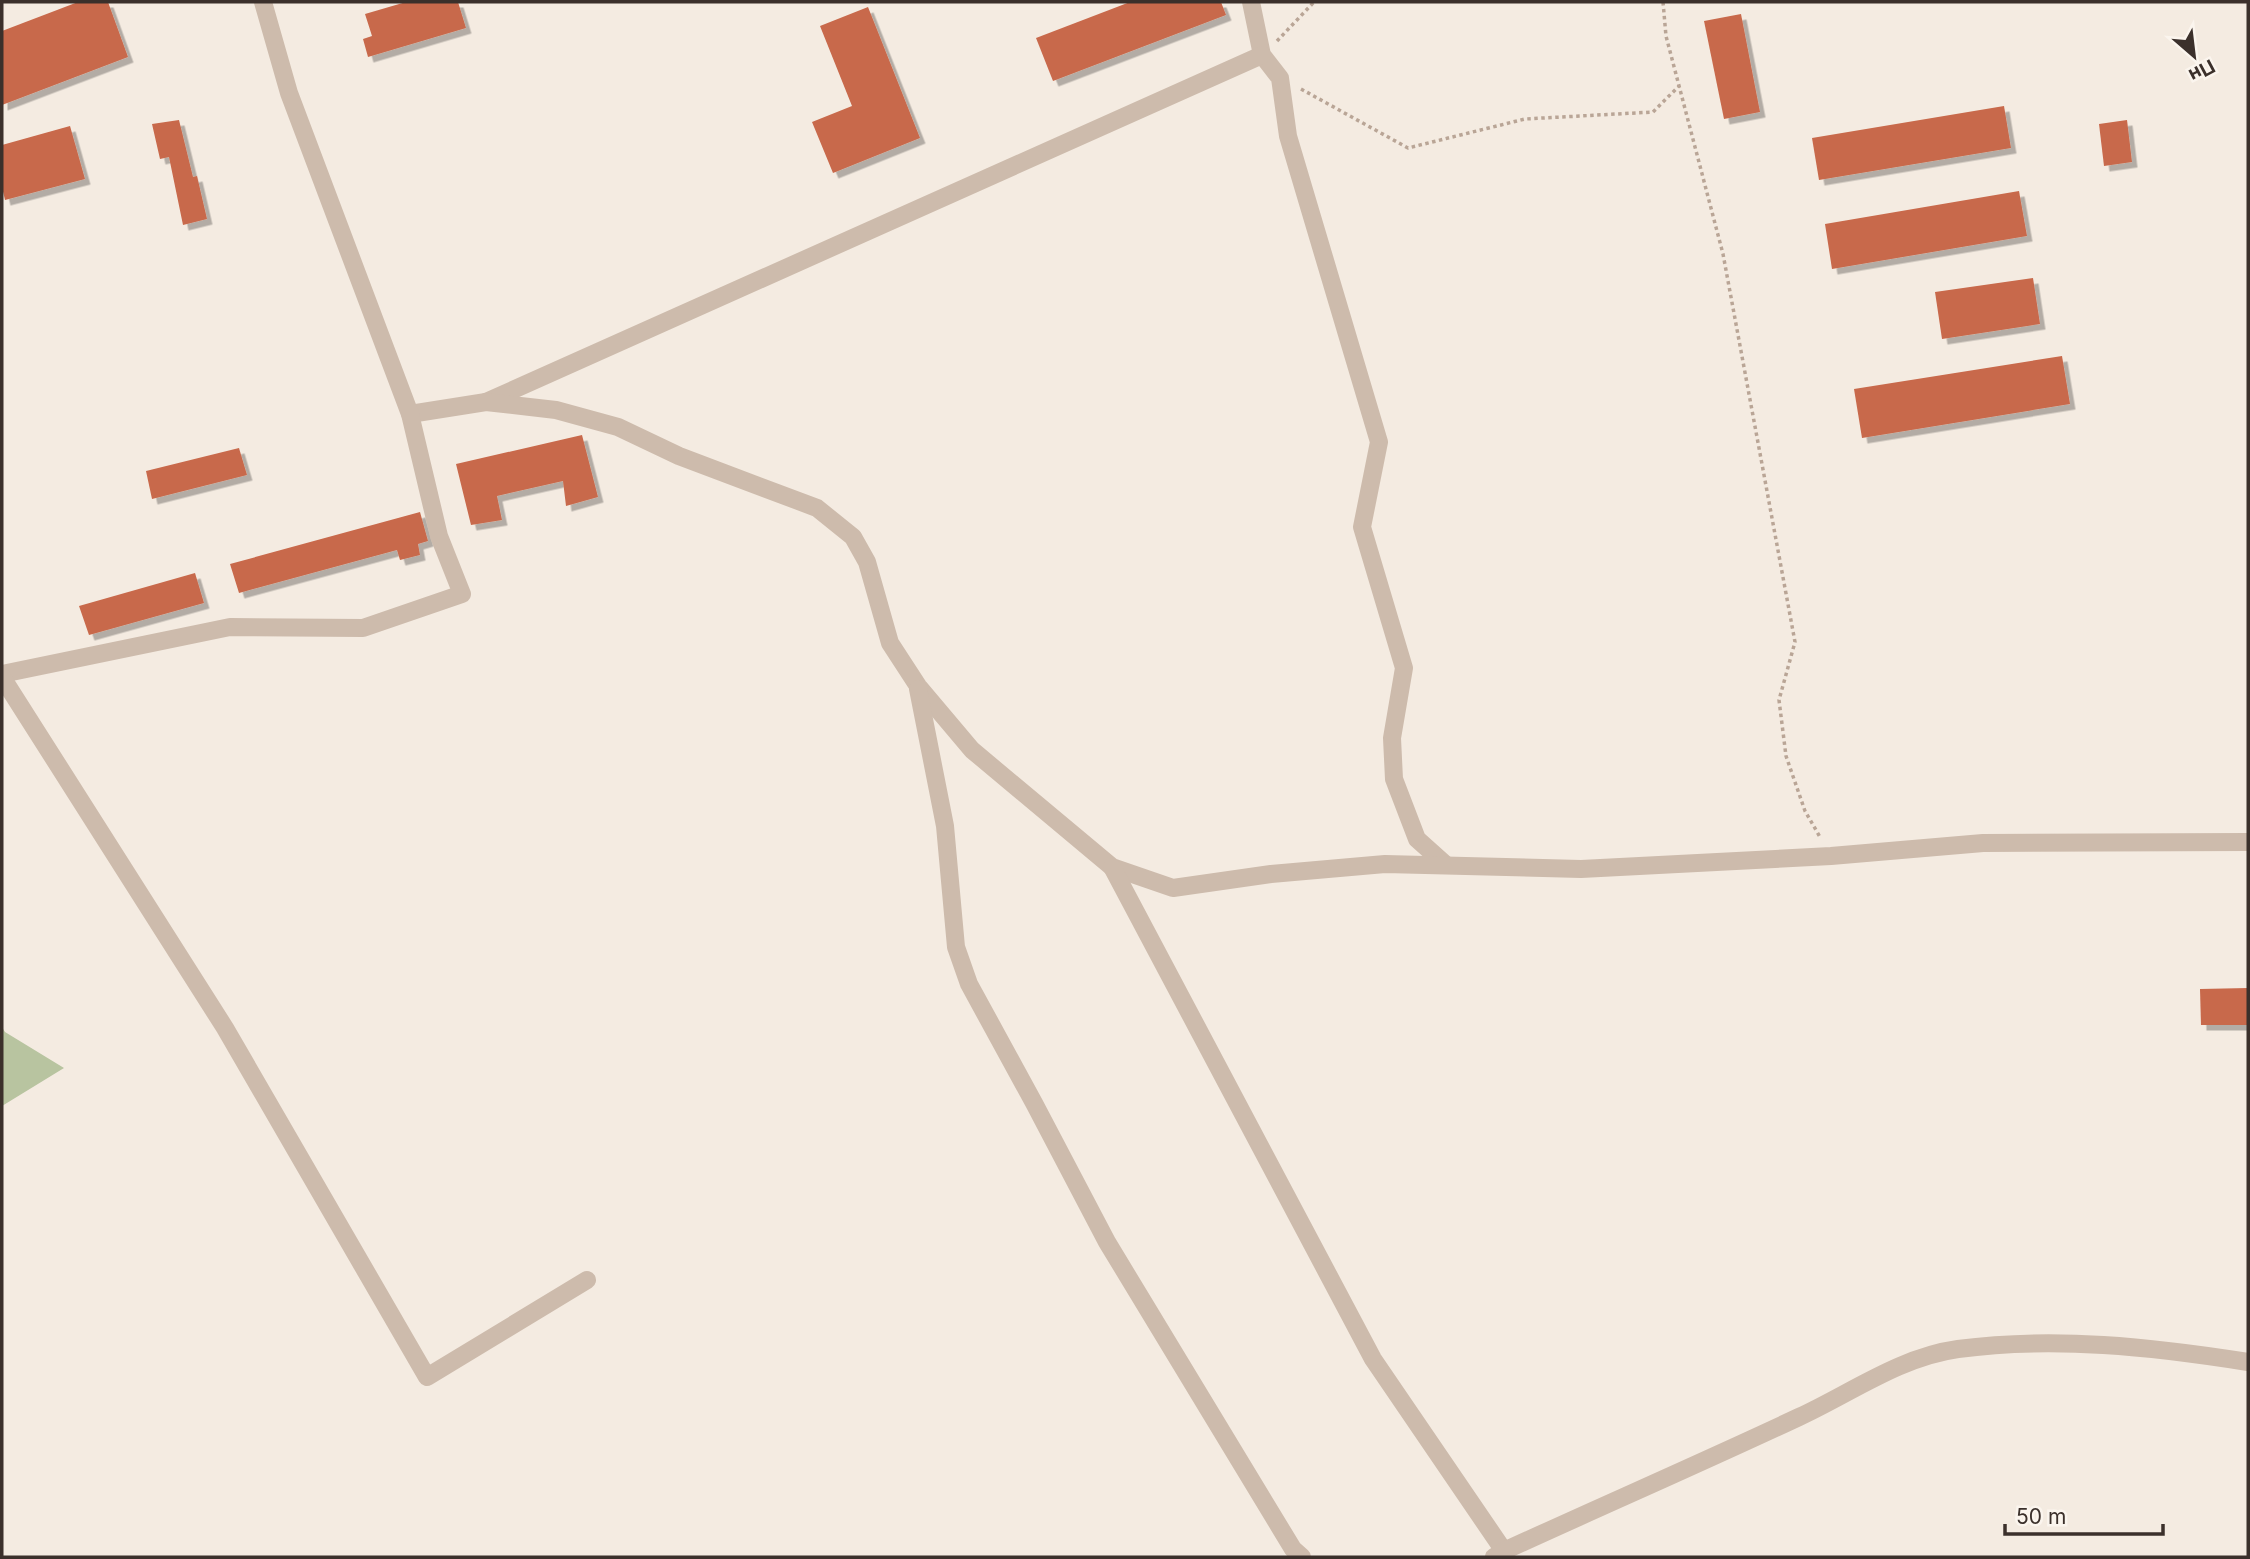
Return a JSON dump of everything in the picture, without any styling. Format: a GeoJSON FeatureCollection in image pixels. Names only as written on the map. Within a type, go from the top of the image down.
{"type":"FeatureCollection","features":[{"type":"Feature","properties":{"kind":"street"},"geometry":{"type":"LineString","coordinates":[[263,2],[289,93],[410,414],[439,536],[462,594],[363,628],[230,626],[2,676],[225,1028],[427,1377],[587,1280]]}},
{"type":"Feature","properties":{"kind":"street"},"geometry":{"type":"LineString","coordinates":[[1251,2],[1262,55],[1280,78],[1288,136],[1379,442],[1362,527],[1404,668],[1392,738],[1394,779],[1417,839],[1446,865]]}},
{"type":"Feature","properties":{"kind":"street"},"geometry":{"type":"LineString","coordinates":[[410,414],[486,402],[1262,55]]}},
{"type":"Feature","properties":{"kind":"street"},"geometry":{"type":"LineString","coordinates":[[486,402],[556,410],[618,427],[679,456],[817,508],[853,537],[867,562],[890,643],[918,686],[972,750],[1112,867],[1173,888],[1271,874],[1373,865],[1581,869],[1832,856],[1983,843],[2248,842]]}},
{"type":"Feature","properties":{"kind":"street"},"geometry":{"type":"LineString","coordinates":[[918,686],[944,826],[956,947],[969,984],[1107,1242],[1293,1549],[1303,1557]]}},
{"type":"Feature","properties":{"kind":"street"},"geometry":{"type":"LineString","coordinates":[[1112,867],[1373,1359],[1499,1554],[1801,1416],[1878,1375],[1914,1360],[1946,1352],[2039,1342],[2173,1350],[2248,1362]]}},
{"type":"Feature","properties":{"kind":"path"},"geometry":{"type":"LineString","coordinates":[[1262,55],[1314,2]]}},
{"type":"Feature","properties":{"kind":"path"},"geometry":{"type":"LineString","coordinates":[[1663,2],[1666,36],[1723,254],[1795,642],[1779,700],[1786,756],[1805,811],[1832,856]]}},
{"type":"Feature","properties":{"kind":"path"},"geometry":{"type":"LineString","coordinates":[[1280,78],[1408,148],[1525,119],[1653,112],[1679,86]]}},
{"type":"Feature","properties":{"kind":"green space"},"geometry":{"type":"Polygon","coordinates":[[[2,1027],[5,1032],[64,1068],[2,1106],[2,1027]]]}},
{"type":"Feature","properties":{"kind":"building"},"geometry":{"type":"Polygon","coordinates":[[[78,2],[108,2],[128,57],[2,105],[2,31],[78,2]]]}},
{"type":"Feature","properties":{"kind":"building"},"geometry":{"type":"Polygon","coordinates":[[[406,2],[458,2],[466,28],[368,57],[363,39],[372,36],[365,14],[406,2]]]}},
{"type":"Feature","properties":{"kind":"building"},"geometry":{"type":"Polygon","coordinates":[[[1130,2],[1221,2],[1226,15],[1053,81],[1036,38],[1130,2]]]}},
{"type":"Feature","properties":{"kind":"building"},"geometry":{"type":"Polygon","coordinates":[[[868,7],[920,138],[833,173],[812,122],[852,106],[820,26],[868,7]]]}},
{"type":"Feature","properties":{"kind":"building"},"geometry":{"type":"Polygon","coordinates":[[[1741,14],[1760,112],[1724,119],[1704,21],[1741,14]]]}},
{"type":"Feature","properties":{"kind":"building"},"geometry":{"type":"Polygon","coordinates":[[[2004,106],[2011,148],[1819,180],[1812,138],[2004,106]]]}},
{"type":"Feature","properties":{"kind":"building"},"geometry":{"type":"Polygon","coordinates":[[[179,120],[207,219],[183,225],[169,157],[160,159],[152,124],[179,120]]]}},
{"type":"Feature","properties":{"kind":"building"},"geometry":{"type":"Polygon","coordinates":[[[2127,120],[2132,162],[2104,166],[2099,124],[2127,120]]]}},
{"type":"Feature","properties":{"kind":"building"},"geometry":{"type":"Polygon","coordinates":[[[70,126],[85,179],[5,200],[2,187],[2,145],[70,126]]]}},
{"type":"Feature","properties":{"kind":"building"},"geometry":{"type":"Polygon","coordinates":[[[2019,191],[2027,236],[1832,269],[1825,224],[2019,191]]]}},
{"type":"Feature","properties":{"kind":"building"},"geometry":{"type":"Polygon","coordinates":[[[2033,278],[2040,324],[1942,339],[1935,292],[2033,278]]]}},
{"type":"Feature","properties":{"kind":"building"},"geometry":{"type":"Polygon","coordinates":[[[2062,356],[2070,404],[1862,438],[1854,389],[2062,356]]]}},
{"type":"Feature","properties":{"kind":"building"},"geometry":{"type":"Polygon","coordinates":[[[582,435],[598,497],[566,506],[563,481],[497,496],[502,520],[471,525],[456,464],[582,435]]]}},
{"type":"Feature","properties":{"kind":"building"},"geometry":{"type":"Polygon","coordinates":[[[239,448],[247,475],[152,499],[146,471],[239,448]]]}},
{"type":"Feature","properties":{"kind":"building"},"geometry":{"type":"Polygon","coordinates":[[[420,512],[428,541],[418,544],[420,555],[400,560],[397,550],[239,593],[230,564],[420,512]]]}},
{"type":"Feature","properties":{"kind":"building"},"geometry":{"type":"Polygon","coordinates":[[[195,573],[204,603],[89,635],[79,606],[195,573]]]}},
{"type":"Feature","properties":{"kind":"building"},"geometry":{"type":"Polygon","coordinates":[[[2248,988],[2248,1025],[2201,1025],[2200,989],[2248,988]]]}}]}
